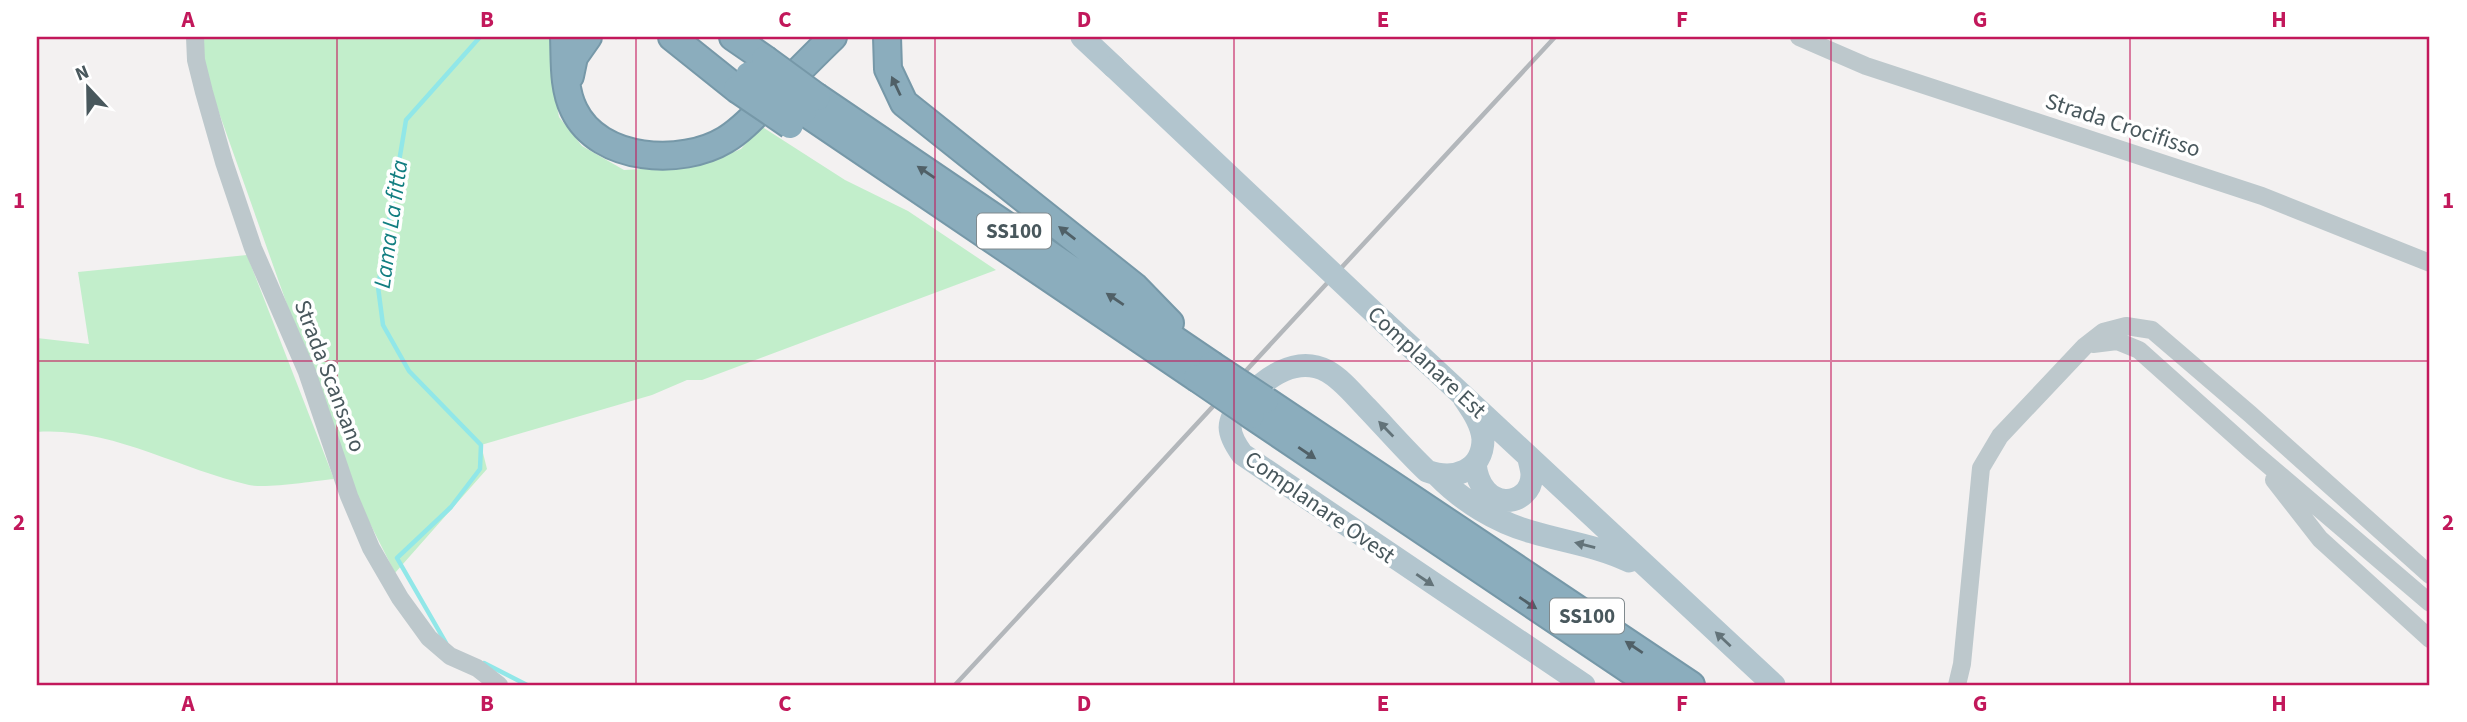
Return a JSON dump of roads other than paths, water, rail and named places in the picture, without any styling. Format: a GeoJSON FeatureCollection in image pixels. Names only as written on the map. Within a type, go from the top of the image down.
{"type":"FeatureCollection","features":[{"type":"Feature","properties":{"kind":"highway"},"geometry":{"type":"LineString","coordinates":[[564,37],[567,92],[574,112],[592,132],[612,145],[659,156],[683,156],[709,149],[744,126],[833,37]]}},
{"type":"Feature","properties":{"kind":"highway"},"geometry":{"type":"LineString","coordinates":[[567,92],[574,57],[589,37]]}},
{"type":"Feature","properties":{"kind":"highway","name":"SS100"},"geometry":{"type":"LineString","coordinates":[[671,37],[750,74],[803,111],[859,169],[912,186],[1206,368]]}},
{"type":"Feature","properties":{"kind":"highway","name":"SS100"},"geometry":{"type":"LineString","coordinates":[[699,37],[803,111],[1206,368],[1652,685]]}},
{"type":"Feature","properties":{"kind":"highway","name":"SS100"},"geometry":{"type":"LineString","coordinates":[[733,37],[750,74]]}},
{"type":"Feature","properties":{"kind":"highway","name":"SS100"},"geometry":{"type":"LineString","coordinates":[[887,37],[888,69],[904,103],[1135,287],[1206,368]]}},
{"type":"Feature","properties":{"kind":"highway","name":"SS100"},"geometry":{"type":"LineString","coordinates":[[1258,407],[1691,685]]}},
{"type":"Feature","properties":{"kind":"main road","name":"Complanare Est"},"geometry":{"type":"LineString","coordinates":[[1082,37],[1464,398],[1774,685]]}},
{"type":"Feature","properties":{"kind":"main road","name":"Complanare Ovest"},"geometry":{"type":"LineString","coordinates":[[1584,685],[1242,454],[1232,440],[1229,425],[1234,412],[1258,386],[1275,374],[1295,366],[1312,366],[1327,372],[1344,384],[1427,471],[1436,474],[1450,489],[1506,524],[1609,551],[1648,570]]}},
{"type":"Feature","properties":{"kind":"main road"},"geometry":{"type":"LineString","coordinates":[[1436,474],[1457,475],[1468,471],[1480,455],[1483,437],[1464,398]]}},
{"type":"Feature","properties":{"kind":"main road"},"geometry":{"type":"LineString","coordinates":[[1475,463],[1482,489],[1493,499],[1505,501],[1518,498],[1528,488],[1532,476],[1529,458]]}},
{"type":"Feature","properties":{"kind":"street","name":"Strada Scansano"},"geometry":{"type":"LineString","coordinates":[[195,37],[196,60],[204,92],[253,248],[307,372],[349,496],[371,548],[400,598],[429,638],[450,656],[477,668],[499,685]]}},
{"type":"Feature","properties":{"kind":"street","name":"Strada Crocifisso"},"geometry":{"type":"LineString","coordinates":[[1799,37],[1866,66],[2262,196],[2430,263]]}},
{"type":"Feature","properties":{"kind":"street"},"geometry":{"type":"LineString","coordinates":[[1958,685],[1981,468],[2000,436],[2085,345],[2103,332],[2126,326],[2152,330],[2430,576]]}},
{"type":"Feature","properties":{"kind":"street"},"geometry":{"type":"LineString","coordinates":[[2085,345],[2117,341],[2139,349],[2253,452],[2430,603]]}},
{"type":"Feature","properties":{"kind":"street"},"geometry":{"type":"LineString","coordinates":[[2253,452],[2320,540],[2430,639]]}},
{"type":"Feature","properties":{"kind":"waterway","name":"Lama La fitta"},"geometry":{"type":"LineString","coordinates":[[446,643],[397,558],[451,507],[480,469],[481,445],[409,371],[383,325],[378,287],[406,120],[480,37]]}},
{"type":"Feature","properties":{"kind":"waterway","name":"Lama La fitta"},"geometry":{"type":"LineString","coordinates":[[484,663],[527,685]]}},
{"type":"Feature","properties":{"kind":"railway"},"geometry":{"type":"LineString","coordinates":[[955,685],[1555,37]]}}]}
